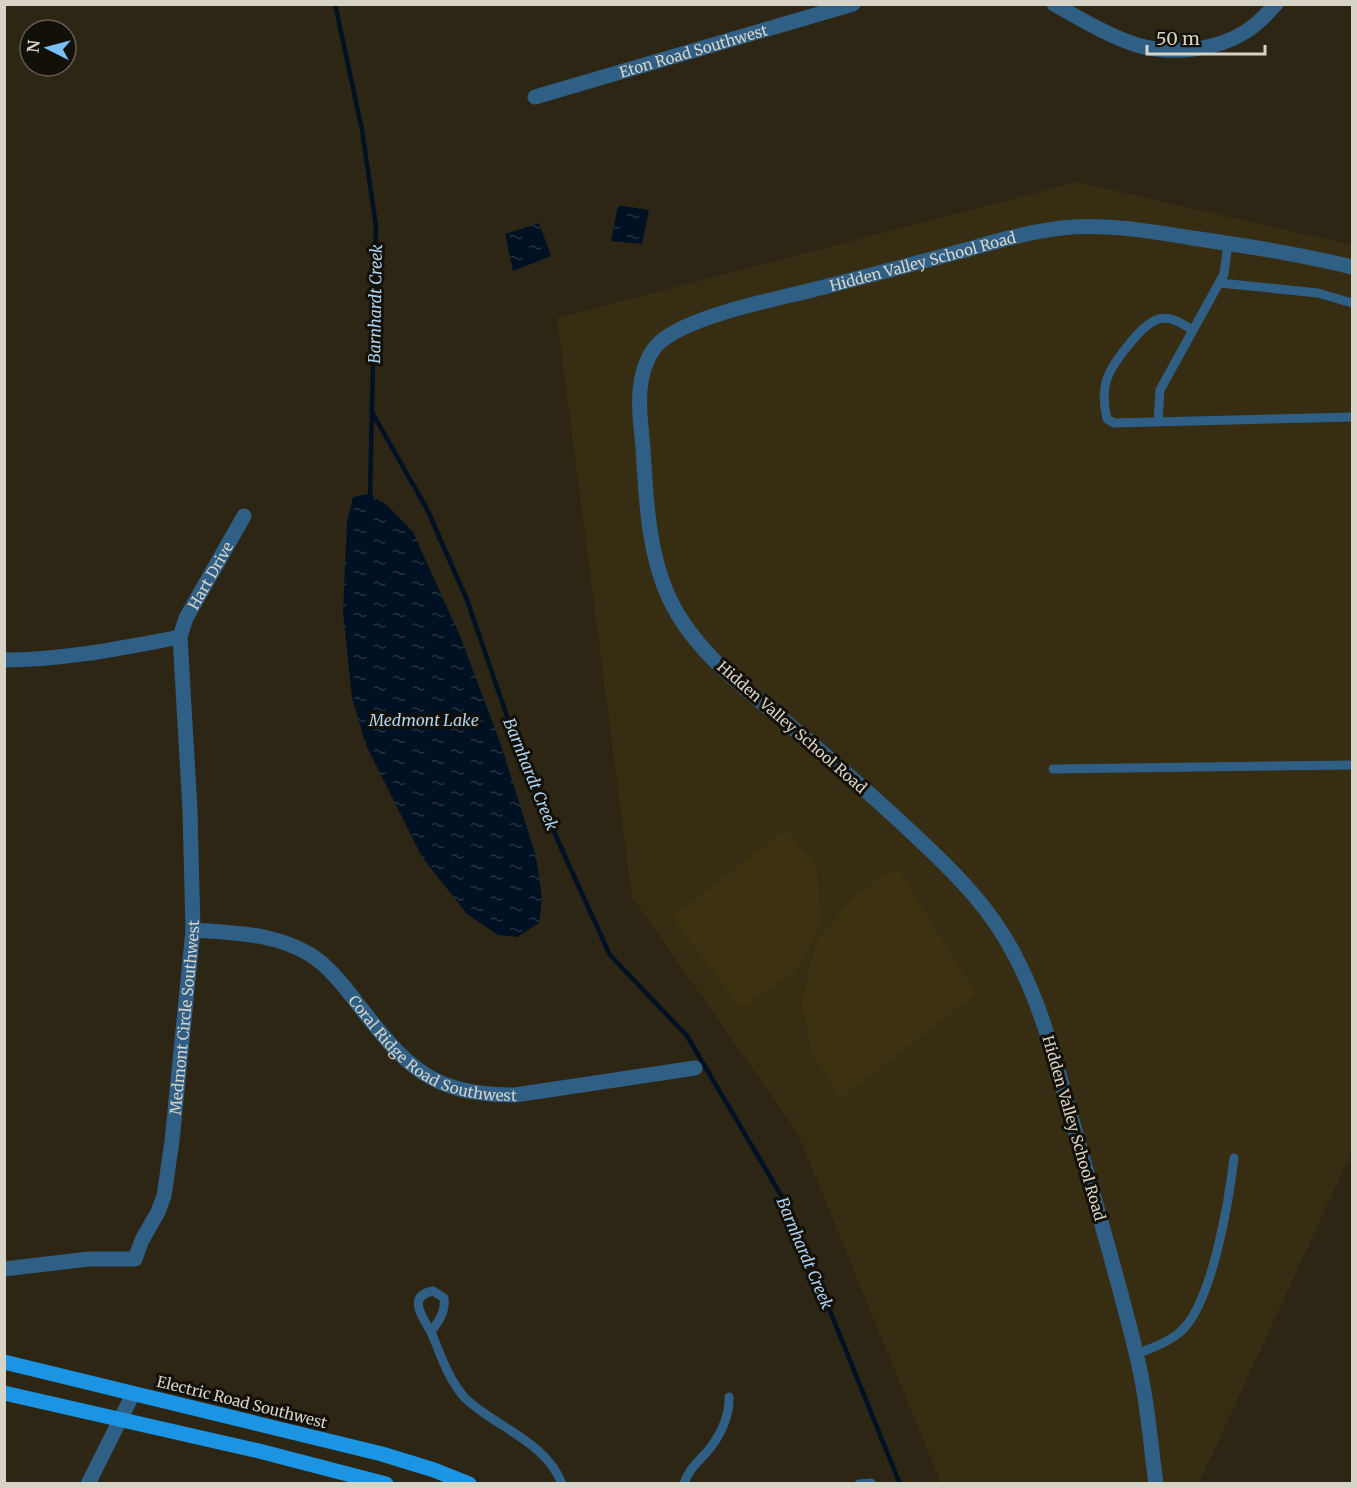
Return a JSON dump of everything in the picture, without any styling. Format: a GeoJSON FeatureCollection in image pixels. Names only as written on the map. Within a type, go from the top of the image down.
{"type":"FeatureCollection","features":[{"type":"Feature","properties":{"kind":"main road","name":"Electric Road Southwest"},"geometry":{"type":"LineString","coordinates":[[4,1362],[382,1454],[434,1470],[469,1484]]}},
{"type":"Feature","properties":{"kind":"main road"},"geometry":{"type":"LineString","coordinates":[[4,1393],[259,1451],[386,1484]]}},
{"type":"Feature","properties":{"kind":"street","name":"Eton Road Southwest"},"geometry":{"type":"LineString","coordinates":[[535,97],[854,4]]}},
{"type":"Feature","properties":{"kind":"street"},"geometry":{"type":"LineString","coordinates":[[1054,4],[1106,33],[1154,49],[1175,50],[1201,48],[1224,42],[1245,32],[1276,4]]}},
{"type":"Feature","properties":{"kind":"street","name":"Hidden Valley School Road"},"geometry":{"type":"LineString","coordinates":[[1156,1484],[1137,1354],[1049,1043],[1029,985],[1014,953],[984,906],[947,866],[852,778],[727,673],[683,623],[670,599],[658,568],[652,537],[645,482],[640,397],[642,374],[648,359],[659,343],[698,322],[753,305],[1056,228],[1086,226],[1117,228],[1298,254],[1353,267]]}},
{"type":"Feature","properties":{"kind":"street","name":"Hart Drive"},"geometry":{"type":"LineString","coordinates":[[180,637],[186,618],[244,516]]}},
{"type":"Feature","properties":{"kind":"street"},"geometry":{"type":"LineString","coordinates":[[4,660],[38,660],[84,655],[180,637]]}},
{"type":"Feature","properties":{"kind":"street","name":"Medmont Circle Southwest"},"geometry":{"type":"LineString","coordinates":[[4,1269],[89,1259],[135,1259],[142,1240],[159,1212],[164,1196],[194,930],[180,637]]}},
{"type":"Feature","properties":{"kind":"street","name":"Coral Ridge Road Southwest"},"geometry":{"type":"LineString","coordinates":[[194,930],[267,938],[290,944],[311,955],[349,992],[398,1052],[422,1074],[441,1084],[461,1090],[490,1095],[514,1095],[695,1068]]}},
{"type":"Feature","properties":{"kind":"street"},"geometry":{"type":"LineString","coordinates":[[88,1484],[132,1394]]}},
{"type":"Feature","properties":{"kind":"lane"},"geometry":{"type":"LineString","coordinates":[[1158,422],[1160,390],[1220,283],[1224,274],[1228,243]]}},
{"type":"Feature","properties":{"kind":"lane"},"geometry":{"type":"LineString","coordinates":[[1220,283],[1318,292],[1353,303]]}},
{"type":"Feature","properties":{"kind":"lane"},"geometry":{"type":"LineString","coordinates":[[1193,330],[1176,320],[1158,319],[1140,332],[1121,356],[1106,381],[1104,408],[1107,419],[1114,423],[1353,417]]}},
{"type":"Feature","properties":{"kind":"lane"},"geometry":{"type":"LineString","coordinates":[[1053,769],[1353,765]]}},
{"type":"Feature","properties":{"kind":"lane"},"geometry":{"type":"LineString","coordinates":[[1137,1354],[1169,1341],[1194,1316],[1202,1300],[1211,1272],[1232,1181],[1234,1158]]}},
{"type":"Feature","properties":{"kind":"lane"},"geometry":{"type":"LineString","coordinates":[[431,1332],[448,1374],[466,1399],[535,1449],[551,1465],[562,1484]]}},
{"type":"Feature","properties":{"kind":"lane"},"geometry":{"type":"LineString","coordinates":[[684,1484],[689,1470],[707,1452],[718,1435],[726,1419],[729,1397]]}},
{"type":"Feature","properties":{"kind":"lane"},"geometry":{"type":"LineString","coordinates":[[859,1484],[871,1483]]}},
{"type":"Feature","properties":{"kind":"shaded area"},"geometry":{"type":"Polygon","coordinates":[[[1077,182],[1352,245],[1352,1151],[1199,1483],[941,1483],[797,1132],[632,897],[557,318],[1077,182]]]}},
{"type":"Feature","properties":{"kind":"shaded area"},"geometry":{"type":"Polygon","coordinates":[[[786,829],[817,867],[821,924],[794,973],[741,1008],[672,917],[786,829]]]}},
{"type":"Feature","properties":{"kind":"shaded area"},"geometry":{"type":"Polygon","coordinates":[[[897,867],[976,994],[841,1098],[813,1054],[802,1004],[815,943],[855,895],[897,867]]]}},
{"type":"Feature","properties":{"kind":"water"},"geometry":{"type":"Polygon","coordinates":[[[618,205],[649,210],[642,244],[611,241],[618,205]]]}},
{"type":"Feature","properties":{"kind":"water"},"geometry":{"type":"Polygon","coordinates":[[[539,223],[551,256],[513,271],[505,234],[539,223]]]}},
{"type":"Feature","properties":{"kind":"water","name":"Medmont Lake"},"geometry":{"type":"Polygon","coordinates":[[[369,494],[387,505],[413,532],[460,636],[500,742],[536,856],[542,899],[539,923],[517,937],[498,935],[467,914],[422,857],[366,745],[352,698],[343,612],[347,522],[353,497],[369,494]]]}},
{"type":"Feature","properties":{"kind":"waterway","name":"Barnhardt Creek"},"geometry":{"type":"LineString","coordinates":[[335,4],[362,130],[376,226],[370,498]]}},
{"type":"Feature","properties":{"kind":"waterway","name":"Barnhardt Creek"},"geometry":{"type":"LineString","coordinates":[[373,414],[427,509],[467,600],[509,722],[558,841],[610,955],[687,1036],[788,1207],[900,1484]]}}]}
